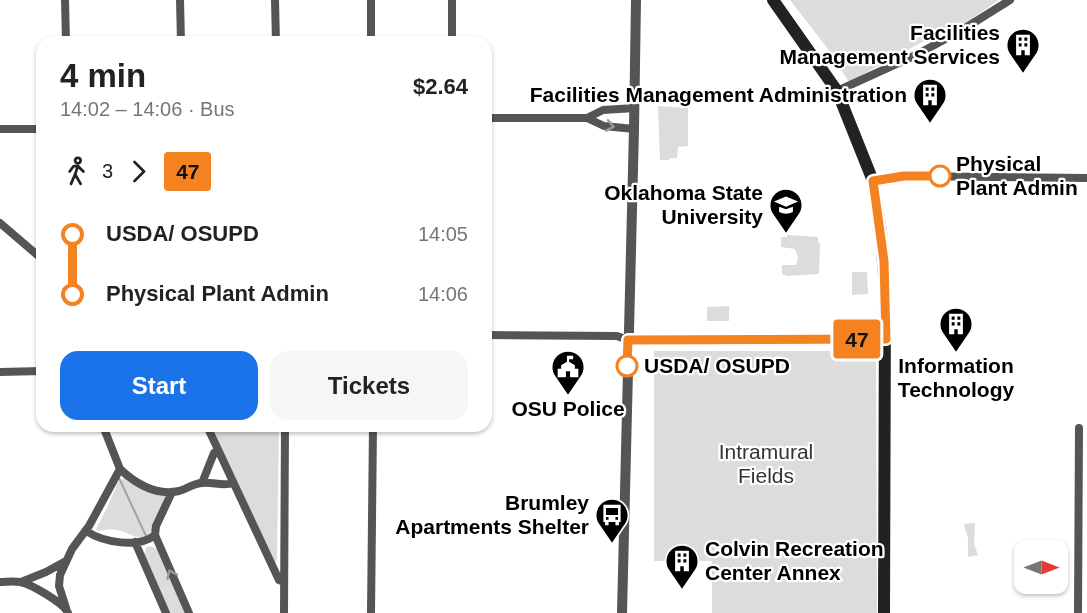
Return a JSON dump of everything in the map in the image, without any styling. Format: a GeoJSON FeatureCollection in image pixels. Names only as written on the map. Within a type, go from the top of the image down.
{"type":"FeatureCollection","features":[{"type":"Feature","properties":{"kind":"main road"},"geometry":{"type":"LineString","coordinates":[[773,0],[837,91],[873,181],[883,252],[886,339],[884,613]]}},
{"type":"Feature","properties":{"kind":"street"},"geometry":{"type":"LineString","coordinates":[[65,0],[66,36]]}},
{"type":"Feature","properties":{"kind":"street"},"geometry":{"type":"LineString","coordinates":[[180,0],[181,36]]}},
{"type":"Feature","properties":{"kind":"street"},"geometry":{"type":"LineString","coordinates":[[275,0],[276,36]]}},
{"type":"Feature","properties":{"kind":"street"},"geometry":{"type":"LineString","coordinates":[[371,0],[371,36]]}},
{"type":"Feature","properties":{"kind":"street"},"geometry":{"type":"LineString","coordinates":[[452,0],[452,36]]}},
{"type":"Feature","properties":{"kind":"street"},"geometry":{"type":"LineString","coordinates":[[622,613],[636,0]]}},
{"type":"Feature","properties":{"kind":"street"},"geometry":{"type":"LineString","coordinates":[[837,91],[916,55],[1010,0]]}},
{"type":"Feature","properties":{"kind":"street"},"geometry":{"type":"LineString","coordinates":[[586,118],[603,110],[635,108]]}},
{"type":"Feature","properties":{"kind":"street"},"geometry":{"type":"LineString","coordinates":[[492,118],[586,118],[604,126],[634,129]]}},
{"type":"Feature","properties":{"kind":"street"},"geometry":{"type":"LineString","coordinates":[[0,129],[36,129]]}},
{"type":"Feature","properties":{"kind":"street"},"geometry":{"type":"LineString","coordinates":[[873,181],[904,176],[1087,178]]}},
{"type":"Feature","properties":{"kind":"street"},"geometry":{"type":"LineString","coordinates":[[0,223],[36,254]]}},
{"type":"Feature","properties":{"kind":"street"},"geometry":{"type":"LineString","coordinates":[[492,335],[617,336],[628,340],[886,339]]}},
{"type":"Feature","properties":{"kind":"street"},"geometry":{"type":"LineString","coordinates":[[0,372],[36,371]]}},
{"type":"Feature","properties":{"kind":"street"},"geometry":{"type":"LineString","coordinates":[[1078,613],[1079,428]]}},
{"type":"Feature","properties":{"kind":"street"},"geometry":{"type":"LineString","coordinates":[[105,432],[120,469],[132,481],[155,491],[172,492],[202,483],[227,485],[233,483]]}},
{"type":"Feature","properties":{"kind":"street"},"geometry":{"type":"LineString","coordinates":[[210,432],[279,580],[284,582]]}},
{"type":"Feature","properties":{"kind":"street"},"geometry":{"type":"LineString","coordinates":[[284,613],[285,432]]}},
{"type":"Feature","properties":{"kind":"street"},"geometry":{"type":"LineString","coordinates":[[371,613],[373,432]]}},
{"type":"Feature","properties":{"kind":"street"},"geometry":{"type":"LineString","coordinates":[[202,483],[213,453],[218,450]]}},
{"type":"Feature","properties":{"kind":"street"},"geometry":{"type":"LineString","coordinates":[[67,610],[59,586],[60,575],[120,469]]}},
{"type":"Feature","properties":{"kind":"street"},"geometry":{"type":"LineString","coordinates":[[172,492],[156,526],[155,535],[189,613]]}},
{"type":"Feature","properties":{"kind":"street"},"geometry":{"type":"LineString","coordinates":[[86,531],[92,535],[121,543],[148,540],[155,535]]}},
{"type":"Feature","properties":{"kind":"street"},"geometry":{"type":"LineString","coordinates":[[135,542],[166,613]]}},
{"type":"Feature","properties":{"kind":"street"},"geometry":{"type":"LineString","coordinates":[[0,582],[21,582],[67,561]]}},
{"type":"Feature","properties":{"kind":"street"},"geometry":{"type":"LineString","coordinates":[[21,582],[45,594],[67,610]]}},
{"type":"Feature","properties":{"kind":"green space"},"geometry":{"type":"Polygon","coordinates":[[[790,0],[999,0],[964,24],[928,39],[849,82],[828,49],[790,0]]]}},
{"type":"Feature","properties":{"kind":"green space"},"geometry":{"type":"Polygon","coordinates":[[[658,106],[688,108],[688,146],[678,147],[677,158],[660,160],[658,106]]]}},
{"type":"Feature","properties":{"kind":"green space"},"geometry":{"type":"Polygon","coordinates":[[[787,235],[818,237],[818,243],[820,243],[819,274],[787,276],[782,274],[782,265],[796,265],[798,258],[795,249],[781,247],[781,237],[787,237],[787,235]]]}},
{"type":"Feature","properties":{"kind":"green space"},"geometry":{"type":"Polygon","coordinates":[[[852,272],[867,272],[868,294],[852,295],[852,272]]]}},
{"type":"Feature","properties":{"kind":"green space"},"geometry":{"type":"Polygon","coordinates":[[[729,306],[729,321],[707,321],[707,307],[729,306]]]}},
{"type":"Feature","properties":{"kind":"green space","name":"Intramural Fields"},"geometry":{"type":"Polygon","coordinates":[[[654,351],[876,351],[877,613],[712,613],[712,561],[654,561],[654,351]]]}},
{"type":"Feature","properties":{"kind":"green space"},"geometry":{"type":"Polygon","coordinates":[[[215,432],[279,432],[277,560],[275,564],[215,432]]]}},
{"type":"Feature","properties":{"kind":"green space"},"geometry":{"type":"Polygon","coordinates":[[[126,477],[167,495],[154,526],[146,536],[137,537],[117,530],[98,531],[96,529],[118,482],[126,477]]]}},
{"type":"Feature","properties":{"kind":"green space"},"geometry":{"type":"Polygon","coordinates":[[[975,523],[974,544],[978,555],[968,557],[968,538],[964,524],[975,523]]]}},
{"type":"Feature","properties":{"kind":"green space"},"geometry":{"type":"Polygon","coordinates":[[[151,546],[158,550],[186,613],[170,613],[144,554],[147,547],[151,546]]]}},
{"type":"Feature","properties":{"kind":"waterway"},"geometry":{"type":"LineString","coordinates":[[119,478],[147,538]]}},
{"type":"Feature","properties":{"kind":"bus line","name":"47"},"geometry":{"type":"LineString","coordinates":[[627,366],[628,340],[886,339],[884,261],[873,181],[904,176],[940,176]]}},
{"type":"Feature","properties":{"kind":"place","name":"Facilities Management Services"},"geometry":{"type":"Point","coordinates":[1023,74]}},
{"type":"Feature","properties":{"kind":"place","name":"Facilities Management Administration"},"geometry":{"type":"Point","coordinates":[930,124]}},
{"type":"Feature","properties":{"kind":"place","name":"Physical Plant Admin"},"geometry":{"type":"Point","coordinates":[940,176]}},
{"type":"Feature","properties":{"kind":"place","name":"Oklahoma State University"},"geometry":{"type":"Point","coordinates":[786,234]}},
{"type":"Feature","properties":{"kind":"place","name":"Information Technology"},"geometry":{"type":"Point","coordinates":[956,353]}},
{"type":"Feature","properties":{"kind":"place","name":"USDA/ OSUPD"},"geometry":{"type":"Point","coordinates":[627,366]}},
{"type":"Feature","properties":{"kind":"place","name":"OSU Police"},"geometry":{"type":"Point","coordinates":[568,396]}},
{"type":"Feature","properties":{"kind":"place","name":"Brumley Apartments Shelter"},"geometry":{"type":"Point","coordinates":[612,544]}},
{"type":"Feature","properties":{"kind":"place","name":"Colvin Recreation Center Annex"},"geometry":{"type":"Point","coordinates":[682,590]}}]}
